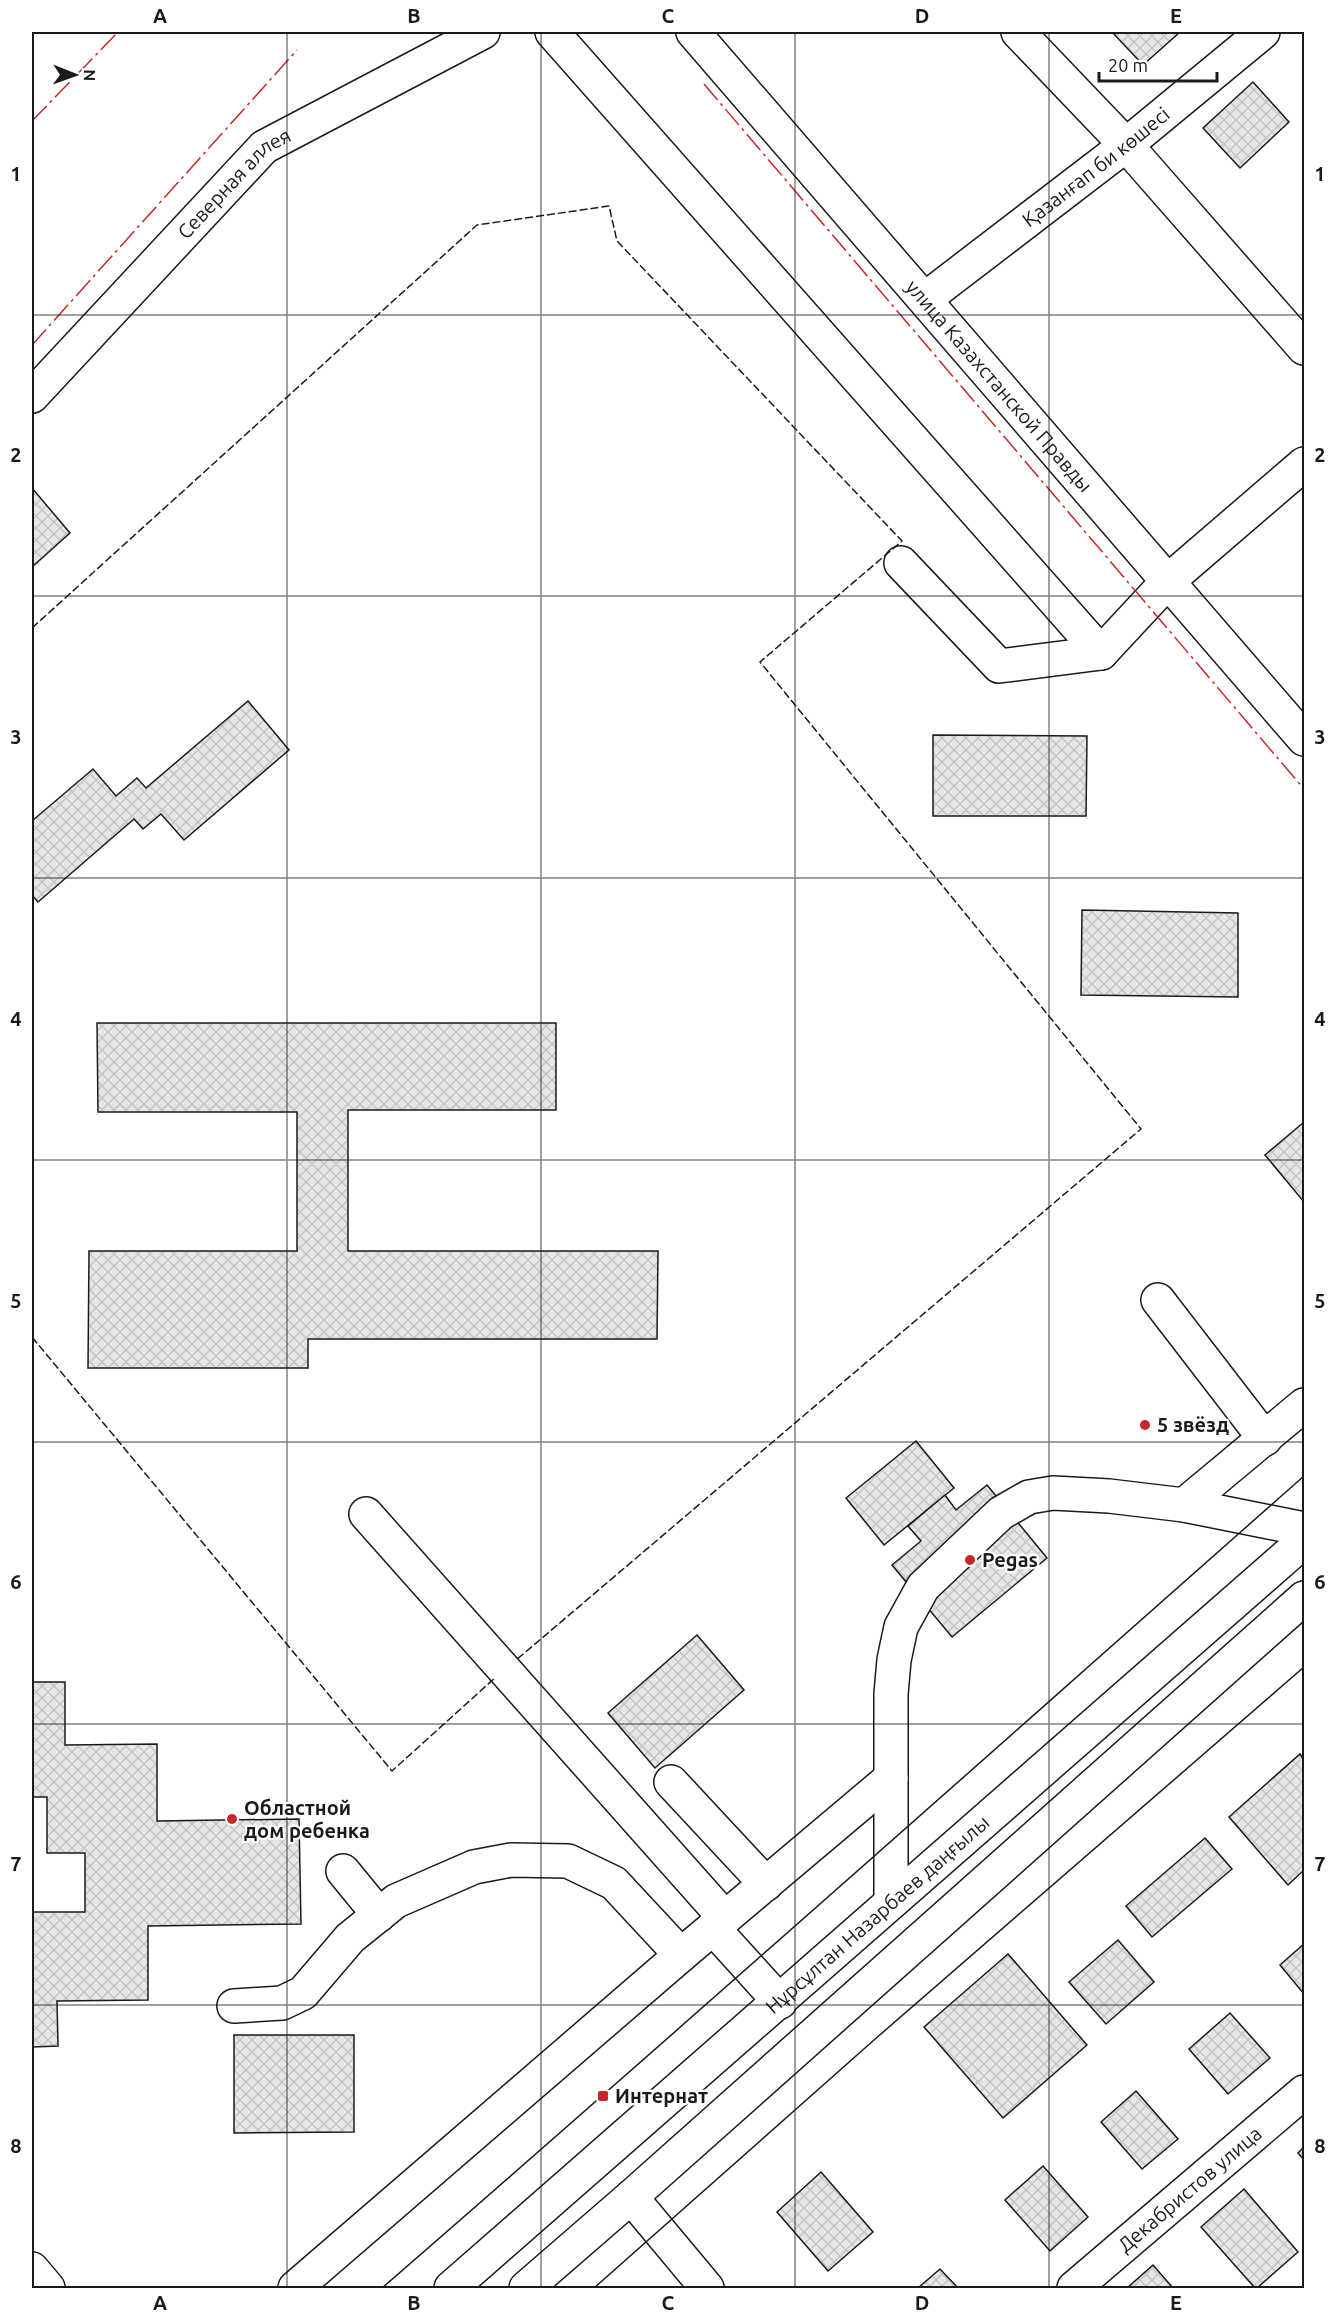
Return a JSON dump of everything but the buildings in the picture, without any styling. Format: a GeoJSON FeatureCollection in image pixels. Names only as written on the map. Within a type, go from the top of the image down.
{"type":"FeatureCollection","features":[{"type":"Feature","properties":{"kind":"street","name":"Северная аллея"},"geometry":{"type":"LineString","coordinates":[[34,390],[264,147],[483,32]]}},
{"type":"Feature","properties":{"kind":"street"},"geometry":{"type":"LineString","coordinates":[[552,32],[1101,653]]}},
{"type":"Feature","properties":{"kind":"street","name":"улица Казахстанской Правды"},"geometry":{"type":"LineString","coordinates":[[693,32],[1305,739]]}},
{"type":"Feature","properties":{"kind":"street"},"geometry":{"type":"LineString","coordinates":[[1018,32],[1126,145],[1305,348]]}},
{"type":"Feature","properties":{"kind":"street","name":"Қазанғап би көшесі"},"geometry":{"type":"LineString","coordinates":[[925,299],[1126,145],[1263,32]]}},
{"type":"Feature","properties":{"kind":"street"},"geometry":{"type":"LineString","coordinates":[[901,563],[999,666],[1101,653],[1168,581],[1305,464]]}},
{"type":"Feature","properties":{"kind":"street"},"geometry":{"type":"LineString","coordinates":[[1158,1300],[1265,1439]]}},
{"type":"Feature","properties":{"kind":"street"},"geometry":{"type":"LineString","coordinates":[[1184,1505],[1305,1405]]}},
{"type":"Feature","properties":{"kind":"street"},"geometry":{"type":"LineString","coordinates":[[891,1901],[891,1694],[894,1660],[901,1627],[923,1587],[1001,1513],[1029,1497],[1053,1492],[1184,1505],[1305,1529]]}},
{"type":"Feature","properties":{"kind":"street"},"geometry":{"type":"LineString","coordinates":[[366,1514],[719,1923],[780,2002]]}},
{"type":"Feature","properties":{"kind":"street","name":"Нұрсұлтан Назарбаев даңғылы"},"geometry":{"type":"LineString","coordinates":[[451,2289],[780,2002],[891,1901],[1305,1541]]}},
{"type":"Feature","properties":{"kind":"street"},"geometry":{"type":"LineString","coordinates":[[526,2289],[1305,1598]]}},
{"type":"Feature","properties":{"kind":"street"},"geometry":{"type":"LineString","coordinates":[[295,2289],[681,1955],[891,1778]]}},
{"type":"Feature","properties":{"kind":"street"},"geometry":{"type":"LineString","coordinates":[[671,1782],[766,1884]]}},
{"type":"Feature","properties":{"kind":"street"},"geometry":{"type":"LineString","coordinates":[[234,2006],[282,2003],[303,1993],[350,1938],[396,1901],[474,1867],[511,1860],[568,1861],[614,1883],[681,1955]]}},
{"type":"Feature","properties":{"kind":"street"},"geometry":{"type":"LineString","coordinates":[[343,1871],[379,1915]]}},
{"type":"Feature","properties":{"kind":"street","name":"Декабристов улица"},"geometry":{"type":"LineString","coordinates":[[1074,2289],[1305,2092]]}},
{"type":"Feature","properties":{"kind":"street"},"geometry":{"type":"LineString","coordinates":[[631,2198],[707,2289]]}},
{"type":"Feature","properties":{"kind":"street"},"geometry":{"type":"LineString","coordinates":[[32,2269],[48,2289]]}},
{"type":"Feature","properties":{"kind":"tram line"},"geometry":{"type":"LineString","coordinates":[[382,2288],[729,1985],[1304,1476]]}},
{"type":"Feature","properties":{"kind":"tram line"},"geometry":{"type":"LineString","coordinates":[[594,2288],[874,2040],[1304,1667]]}},
{"type":"Feature","properties":{"kind":"fence"},"geometry":{"type":"LineString","coordinates":[[32,628],[477,225],[609,206],[617,241],[902,541],[760,662],[1141,1129],[515,1661]]}},
{"type":"Feature","properties":{"kind":"fence"},"geometry":{"type":"LineString","coordinates":[[32,1337],[392,1771],[496,1677]]}},
{"type":"Feature","properties":{"kind":"power"},"geometry":{"type":"LineString","coordinates":[[32,121],[118,32]]}},
{"type":"Feature","properties":{"kind":"power"},"geometry":{"type":"LineString","coordinates":[[32,345],[297,50]]}},
{"type":"Feature","properties":{"kind":"power"},"geometry":{"type":"LineString","coordinates":[[704,84],[1304,789]]}},
{"type":"Feature","properties":{"kind":"place","name":"5 звёзд"},"geometry":{"type":"Point","coordinates":[1145,1425]}},
{"type":"Feature","properties":{"kind":"place","name":"Pegas"},"geometry":{"type":"Point","coordinates":[970,1560]}},
{"type":"Feature","properties":{"kind":"place","name":"Областной дом ребенка"},"geometry":{"type":"Point","coordinates":[232,1819]}},
{"type":"Feature","properties":{"kind":"place","name":"Интернат"},"geometry":{"type":"Point","coordinates":[603,2096]}}]}
